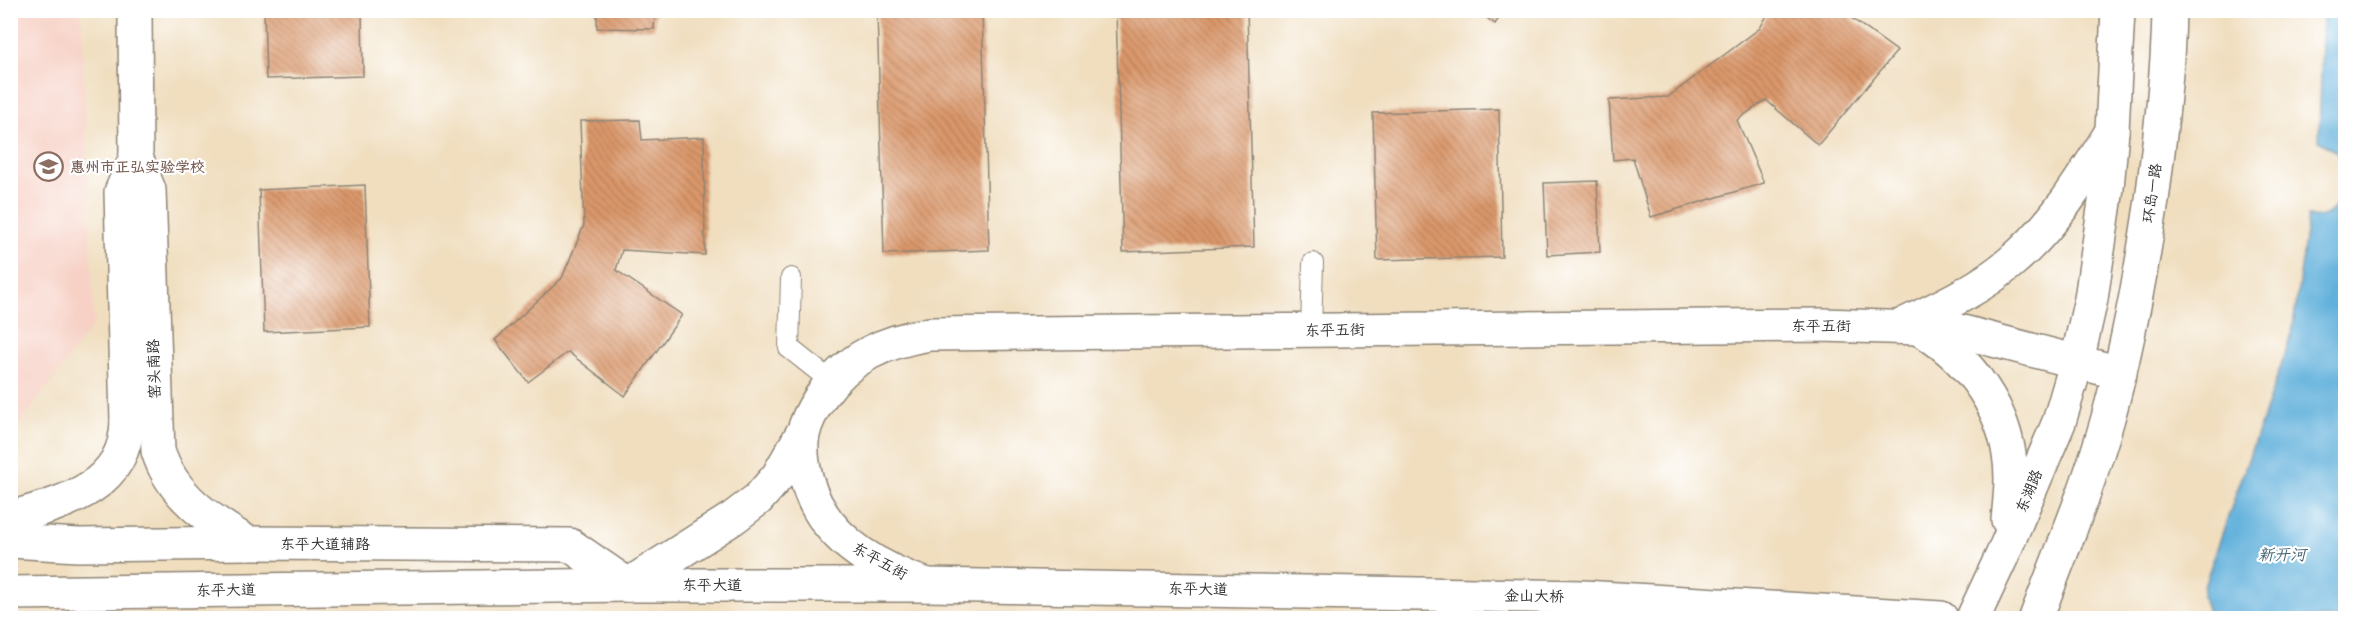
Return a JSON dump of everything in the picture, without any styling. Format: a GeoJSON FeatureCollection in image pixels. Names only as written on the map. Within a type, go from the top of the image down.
{"type":"FeatureCollection","features":[{"type":"Feature","properties":{"kind":"main road","name":"窑头南路"},"geometry":{"type":"LineString","coordinates":[[135,10],[136,157],[149,190],[158,451],[165,472],[182,495],[214,522],[248,543]]}},
{"type":"Feature","properties":{"kind":"main road"},"geometry":{"type":"LineString","coordinates":[[2077,361],[2091,299],[2103,219],[2112,131],[2118,10]]}},
{"type":"Feature","properties":{"kind":"main road","name":"环岛一路"},"geometry":{"type":"LineString","coordinates":[[2120,373],[2140,276],[2156,171],[2164,102],[2169,10]]}},
{"type":"Feature","properties":{"kind":"main road"},"geometry":{"type":"LineString","coordinates":[[1908,326],[1972,289],[2011,262],[2063,206],[2112,131]]}},
{"type":"Feature","properties":{"kind":"main road","name":"窑头南路"},"geometry":{"type":"LineString","coordinates":[[10,518],[70,501],[100,481],[116,462],[123,447],[127,421],[121,192],[136,157]]}},
{"type":"Feature","properties":{"kind":"main road"},"geometry":{"type":"LineString","coordinates":[[1908,326],[1945,344],[1958,357],[1980,385],[1999,419],[2008,448],[2011,479],[2002,556]]}},
{"type":"Feature","properties":{"kind":"main road","name":"东平五街"},"geometry":{"type":"LineString","coordinates":[[927,585],[893,573],[846,542],[826,522],[812,498],[804,469],[801,434],[811,413],[832,382],[853,362],[877,347],[900,339],[930,334],[1908,326],[1964,331],[2120,373]]}},
{"type":"Feature","properties":{"kind":"main road","name":"东湖路"},"geometry":{"type":"LineString","coordinates":[[1973,618],[2059,422],[2077,361]]}},
{"type":"Feature","properties":{"kind":"main road"},"geometry":{"type":"LineString","coordinates":[[2036,618],[2079,506],[2120,373]]}},
{"type":"Feature","properties":{"kind":"main road"},"geometry":{"type":"LineString","coordinates":[[628,585],[733,518],[758,499],[782,471],[801,434]]}},
{"type":"Feature","properties":{"kind":"main road","name":"东平大道辅路"},"geometry":{"type":"LineString","coordinates":[[10,542],[78,545],[248,543],[570,545],[628,585]]}},
{"type":"Feature","properties":{"kind":"main road","name":"东平大道"},"geometry":{"type":"LineString","coordinates":[[10,593],[628,585],[927,585],[1413,593]]}},
{"type":"Feature","properties":{"kind":"main road","name":"金山大桥"},"geometry":{"type":"LineString","coordinates":[[1413,593],[1583,597],[1941,618]]}},
{"type":"Feature","properties":{"kind":"lane"},"geometry":{"type":"LineString","coordinates":[[1311,331],[1313,263]]}},
{"type":"Feature","properties":{"kind":"lane"},"geometry":{"type":"LineString","coordinates":[[791,278],[789,348],[832,382]]}},
{"type":"Feature","properties":{"kind":"shaded area","name":"惠州市正弘实验学校"},"geometry":{"type":"Polygon","coordinates":[[[11,10],[81,11],[94,324],[11,436],[11,10]]]}},
{"type":"Feature","properties":{"kind":"water"},"geometry":{"type":"Polygon","coordinates":[[[2323,11],[2345,11],[2345,166],[2336,152],[2319,141],[2323,11]]]}},
{"type":"Feature","properties":{"kind":"water","name":"新开河"},"geometry":{"type":"Polygon","coordinates":[[[2345,191],[2345,618],[2210,618],[2203,597],[2204,586],[2292,334],[2308,217],[2321,216],[2331,211],[2336,207],[2345,191]]]}},
{"type":"Feature","properties":{"kind":"building"},"geometry":{"type":"Polygon","coordinates":[[[264,10],[362,10],[363,76],[266,79],[264,10]]]}},
{"type":"Feature","properties":{"kind":"building"},"geometry":{"type":"Polygon","coordinates":[[[597,10],[662,10],[662,12],[655,13],[654,29],[597,28],[597,10]]]}},
{"type":"Feature","properties":{"kind":"building"},"geometry":{"type":"Polygon","coordinates":[[[877,10],[982,10],[989,250],[884,254],[877,10]]]}},
{"type":"Feature","properties":{"kind":"building"},"geometry":{"type":"Polygon","coordinates":[[[1116,10],[1247,10],[1254,247],[1123,252],[1116,10]]]}},
{"type":"Feature","properties":{"kind":"building"},"geometry":{"type":"Polygon","coordinates":[[[1476,10],[1505,10],[1495,24],[1476,10]]]}},
{"type":"Feature","properties":{"kind":"building"},"geometry":{"type":"Polygon","coordinates":[[[1770,10],[1840,10],[1897,51],[1818,145],[1766,100],[1737,120],[1764,183],[1651,217],[1633,158],[1613,160],[1609,100],[1668,97],[1760,28],[1770,10]]]}},
{"type":"Feature","properties":{"kind":"building"},"geometry":{"type":"Polygon","coordinates":[[[1499,109],[1502,257],[1377,260],[1373,113],[1499,109]]]}},
{"type":"Feature","properties":{"kind":"building"},"geometry":{"type":"Polygon","coordinates":[[[640,120],[642,140],[704,137],[705,255],[622,250],[616,270],[682,315],[625,396],[568,352],[528,382],[495,340],[562,278],[584,225],[580,121],[640,120]]]}},
{"type":"Feature","properties":{"kind":"building"},"geometry":{"type":"Polygon","coordinates":[[[1597,181],[1600,252],[1547,255],[1544,183],[1597,181]]]}},
{"type":"Feature","properties":{"kind":"building"},"geometry":{"type":"Polygon","coordinates":[[[365,185],[370,327],[264,332],[259,190],[365,185]]]}},
{"type":"Feature","properties":{"kind":"place","name":"惠州市正弘实验学校"},"geometry":{"type":"Point","coordinates":[49,167]}}]}
